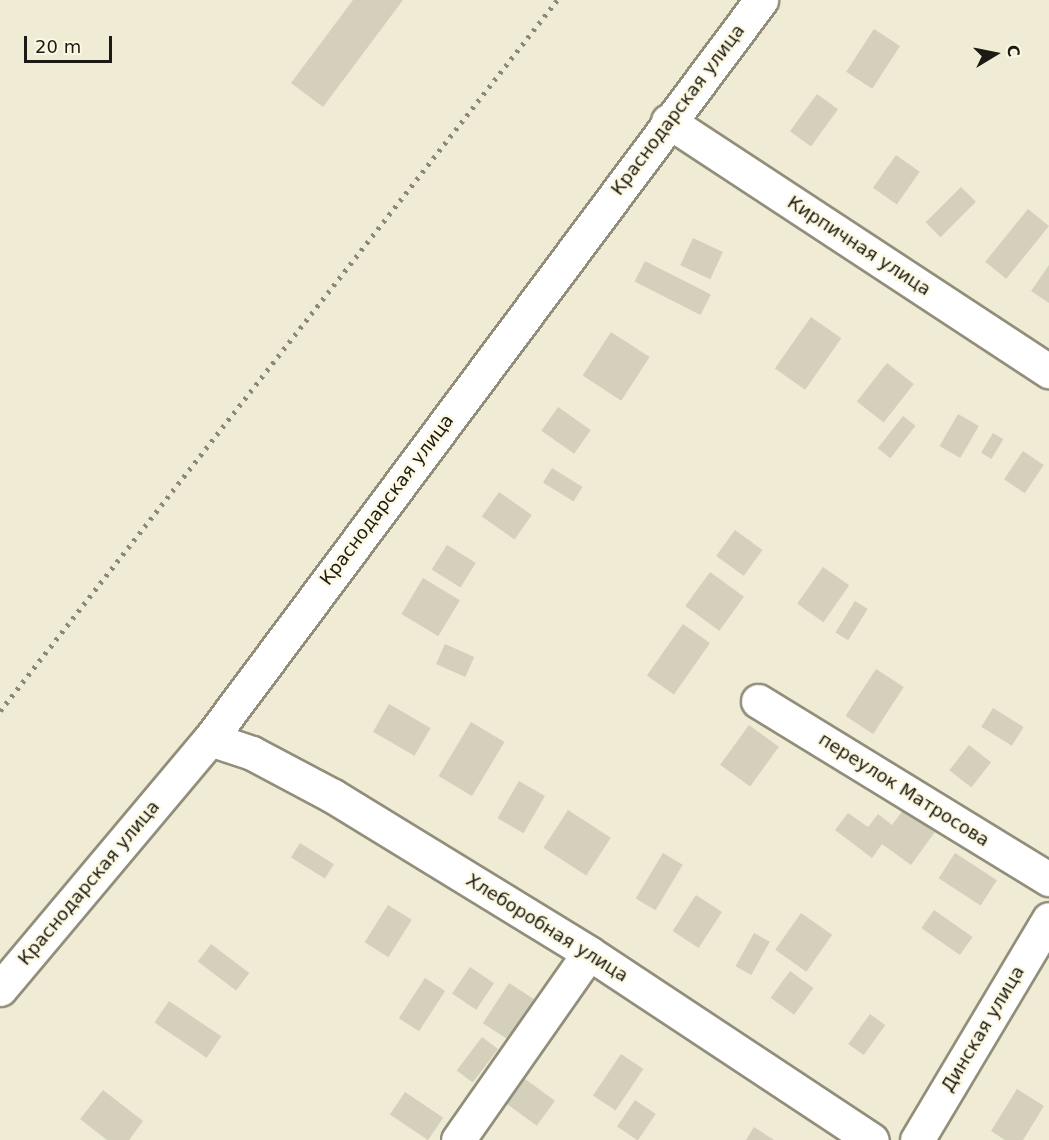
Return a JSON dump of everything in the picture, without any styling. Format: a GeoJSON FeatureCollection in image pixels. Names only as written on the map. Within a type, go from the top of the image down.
{"type":"FeatureCollection","features":[{"type":"Feature","properties":{"kind":"street","name":"Краснодарская улица"},"geometry":{"type":"LineString","coordinates":[[0,989],[210,739],[668,121],[761,0]]}},
{"type":"Feature","properties":{"kind":"street","name":"Кирпичная улица"},"geometry":{"type":"LineString","coordinates":[[668,121],[1049,371]]}},
{"type":"Feature","properties":{"kind":"street","name":"переулок Матросова"},"geometry":{"type":"LineString","coordinates":[[758,701],[1049,879]]}},
{"type":"Feature","properties":{"kind":"street","name":"Хлеборобная улица"},"geometry":{"type":"LineString","coordinates":[[210,739],[252,753],[333,796],[590,953],[872,1140]]}},
{"type":"Feature","properties":{"kind":"street","name":"Динская улица"},"geometry":{"type":"LineString","coordinates":[[916,1140],[1049,919]]}},
{"type":"Feature","properties":{"kind":"street"},"geometry":{"type":"LineString","coordinates":[[458,1140],[590,953]]}},
{"type":"Feature","properties":{"kind":"building"},"geometry":{"type":"Polygon","coordinates":[[[353,0],[403,0],[323,107],[291,83],[353,0]]]}},
{"type":"Feature","properties":{"kind":"building"},"geometry":{"type":"Polygon","coordinates":[[[874,29],[900,46],[872,89],[846,72],[874,29]]]}},
{"type":"Feature","properties":{"kind":"building"},"geometry":{"type":"Polygon","coordinates":[[[817,94],[838,109],[811,146],[790,131],[817,94]]]}},
{"type":"Feature","properties":{"kind":"building"},"geometry":{"type":"Polygon","coordinates":[[[896,155],[920,172],[897,204],[873,188],[896,155]]]}},
{"type":"Feature","properties":{"kind":"building"},"geometry":{"type":"Polygon","coordinates":[[[961,187],[976,202],[940,237],[926,222],[961,187]]]}},
{"type":"Feature","properties":{"kind":"building"},"geometry":{"type":"Polygon","coordinates":[[[1028,209],[1049,226],[1006,279],[985,262],[1028,209]]]}},
{"type":"Feature","properties":{"kind":"building"},"geometry":{"type":"Polygon","coordinates":[[[693,238],[723,252],[710,279],[680,265],[693,238]]]}},
{"type":"Feature","properties":{"kind":"building"},"geometry":{"type":"Polygon","coordinates":[[[645,261],[711,295],[700,315],[635,281],[645,261]]]}},
{"type":"Feature","properties":{"kind":"building"},"geometry":{"type":"Polygon","coordinates":[[[1049,265],[1049,303],[1031,291],[1049,265]]]}},
{"type":"Feature","properties":{"kind":"building"},"geometry":{"type":"Polygon","coordinates":[[[811,317],[841,338],[805,390],[775,369],[811,317]]]}},
{"type":"Feature","properties":{"kind":"building"},"geometry":{"type":"Polygon","coordinates":[[[611,332],[650,357],[621,401],[583,376],[611,332]]]}},
{"type":"Feature","properties":{"kind":"building"},"geometry":{"type":"Polygon","coordinates":[[[887,363],[914,384],[884,423],[857,402],[887,363]]]}},
{"type":"Feature","properties":{"kind":"building"},"geometry":{"type":"Polygon","coordinates":[[[558,407],[591,430],[574,454],[541,431],[558,407]]]}},
{"type":"Feature","properties":{"kind":"building"},"geometry":{"type":"Polygon","coordinates":[[[958,414],[979,426],[960,458],[940,446],[958,414]]]}},
{"type":"Feature","properties":{"kind":"building"},"geometry":{"type":"Polygon","coordinates":[[[903,416],[916,426],[890,458],[878,448],[903,416]]]}},
{"type":"Feature","properties":{"kind":"building"},"geometry":{"type":"Polygon","coordinates":[[[993,433],[1003,439],[991,459],[981,453],[993,433]]]}},
{"type":"Feature","properties":{"kind":"building"},"geometry":{"type":"Polygon","coordinates":[[[1023,451],[1044,465],[1025,493],[1004,479],[1023,451]]]}},
{"type":"Feature","properties":{"kind":"building"},"geometry":{"type":"Polygon","coordinates":[[[552,468],[583,487],[574,501],[543,482],[552,468]]]}},
{"type":"Feature","properties":{"kind":"building"},"geometry":{"type":"Polygon","coordinates":[[[499,492],[532,515],[515,540],[482,517],[499,492]]]}},
{"type":"Feature","properties":{"kind":"building"},"geometry":{"type":"Polygon","coordinates":[[[735,530],[763,550],[744,576],[716,556],[735,530]]]}},
{"type":"Feature","properties":{"kind":"building"},"geometry":{"type":"Polygon","coordinates":[[[447,545],[476,563],[460,588],[432,570],[447,545]]]}},
{"type":"Feature","properties":{"kind":"building"},"geometry":{"type":"Polygon","coordinates":[[[823,567],[849,585],[823,622],[797,604],[823,567]]]}},
{"type":"Feature","properties":{"kind":"building"},"geometry":{"type":"Polygon","coordinates":[[[710,572],[744,597],[719,631],[685,606],[710,572]]]}},
{"type":"Feature","properties":{"kind":"building"},"geometry":{"type":"Polygon","coordinates":[[[423,578],[460,600],[438,636],[401,614],[423,578]]]}},
{"type":"Feature","properties":{"kind":"building"},"geometry":{"type":"Polygon","coordinates":[[[855,601],[868,609],[848,640],[835,632],[855,601]]]}},
{"type":"Feature","properties":{"kind":"building"},"geometry":{"type":"Polygon","coordinates":[[[683,624],[710,643],[674,695],[647,676],[683,624]]]}},
{"type":"Feature","properties":{"kind":"building"},"geometry":{"type":"Polygon","coordinates":[[[445,644],[474,657],[465,677],[436,664],[445,644]]]}},
{"type":"Feature","properties":{"kind":"building"},"geometry":{"type":"Polygon","coordinates":[[[876,669],[904,687],[873,734],[846,716],[876,669]]]}},
{"type":"Feature","properties":{"kind":"building"},"geometry":{"type":"Polygon","coordinates":[[[389,704],[431,728],[415,756],[373,732],[389,704]]]}},
{"type":"Feature","properties":{"kind":"building"},"geometry":{"type":"Polygon","coordinates":[[[993,708],[1024,727],[1012,746],[981,727],[993,708]]]}},
{"type":"Feature","properties":{"kind":"building"},"geometry":{"type":"Polygon","coordinates":[[[471,722],[504,742],[472,796],[439,776],[471,722]]]}},
{"type":"Feature","properties":{"kind":"building"},"geometry":{"type":"Polygon","coordinates":[[[749,725],[779,747],[750,786],[720,765],[749,725]]]}},
{"type":"Feature","properties":{"kind":"building"},"geometry":{"type":"Polygon","coordinates":[[[969,745],[991,762],[971,787],[949,770],[969,745]]]}},
{"type":"Feature","properties":{"kind":"building"},"geometry":{"type":"Polygon","coordinates":[[[519,781],[545,796],[523,833],[498,818],[519,781]]]}},
{"type":"Feature","properties":{"kind":"building"},"geometry":{"type":"Polygon","coordinates":[[[904,809],[935,832],[911,865],[882,844],[872,858],[835,830],[848,813],[868,827],[878,814],[892,825],[904,809]]]}},
{"type":"Feature","properties":{"kind":"building"},"geometry":{"type":"Polygon","coordinates":[[[568,810],[611,838],[586,876],[543,848],[568,810]]]}},
{"type":"Feature","properties":{"kind":"building"},"geometry":{"type":"Polygon","coordinates":[[[300,843],[334,864],[325,879],[291,857],[300,843]]]}},
{"type":"Feature","properties":{"kind":"building"},"geometry":{"type":"Polygon","coordinates":[[[663,853],[683,865],[655,910],[636,898],[663,853]]]}},
{"type":"Feature","properties":{"kind":"building"},"geometry":{"type":"Polygon","coordinates":[[[955,853],[997,880],[981,905],[939,878],[955,853]]]}},
{"type":"Feature","properties":{"kind":"building"},"geometry":{"type":"Polygon","coordinates":[[[696,895],[722,912],[699,948],[673,931],[696,895]]]}},
{"type":"Feature","properties":{"kind":"building"},"geometry":{"type":"Polygon","coordinates":[[[388,905],[412,920],[388,957],[365,942],[388,905]]]}},
{"type":"Feature","properties":{"kind":"building"},"geometry":{"type":"Polygon","coordinates":[[[934,910],[973,937],[960,955],[921,928],[934,910]]]}},
{"type":"Feature","properties":{"kind":"building"},"geometry":{"type":"Polygon","coordinates":[[[801,913],[832,935],[806,972],[775,950],[801,913]]]}},
{"type":"Feature","properties":{"kind":"building"},"geometry":{"type":"Polygon","coordinates":[[[754,933],[770,942],[751,975],[736,966],[754,933]]]}},
{"type":"Feature","properties":{"kind":"building"},"geometry":{"type":"Polygon","coordinates":[[[211,944],[249,973],[236,990],[198,962],[211,944]]]}},
{"type":"Feature","properties":{"kind":"building"},"geometry":{"type":"Polygon","coordinates":[[[470,967],[494,983],[476,1010],[452,994],[470,967]]]}},
{"type":"Feature","properties":{"kind":"building"},"geometry":{"type":"Polygon","coordinates":[[[790,971],[813,988],[794,1015],[771,998],[790,971]]]}},
{"type":"Feature","properties":{"kind":"building"},"geometry":{"type":"Polygon","coordinates":[[[425,978],[445,991],[419,1031],[399,1018],[425,978]]]}},
{"type":"Feature","properties":{"kind":"building"},"geometry":{"type":"Polygon","coordinates":[[[509,983],[534,999],[508,1040],[483,1023],[509,983]]]}},
{"type":"Feature","properties":{"kind":"building"},"geometry":{"type":"Polygon","coordinates":[[[169,1001],[221,1036],[207,1058],[154,1023],[169,1001]]]}},
{"type":"Feature","properties":{"kind":"building"},"geometry":{"type":"Polygon","coordinates":[[[870,1014],[885,1025],[864,1055],[848,1044],[870,1014]]]}},
{"type":"Feature","properties":{"kind":"building"},"geometry":{"type":"Polygon","coordinates":[[[482,1037],[498,1049],[473,1083],[457,1071],[482,1037]]]}},
{"type":"Feature","properties":{"kind":"building"},"geometry":{"type":"Polygon","coordinates":[[[621,1054],[643,1069],[615,1111],[593,1095],[621,1054]]]}},
{"type":"Feature","properties":{"kind":"building"},"geometry":{"type":"Polygon","coordinates":[[[521,1076],[555,1101],[537,1126],[503,1101],[521,1076]]]}},
{"type":"Feature","properties":{"kind":"building"},"geometry":{"type":"Polygon","coordinates":[[[1017,1089],[1044,1106],[1023,1140],[1005,1140],[991,1131],[1017,1089]]]}},
{"type":"Feature","properties":{"kind":"building"},"geometry":{"type":"Polygon","coordinates":[[[103,1090],[143,1121],[129,1140],[107,1140],[80,1119],[103,1090]]]}},
{"type":"Feature","properties":{"kind":"building"},"geometry":{"type":"Polygon","coordinates":[[[405,1092],[443,1118],[428,1140],[390,1114],[405,1092]]]}},
{"type":"Feature","properties":{"kind":"building"},"geometry":{"type":"Polygon","coordinates":[[[635,1100],[656,1114],[638,1140],[617,1127],[635,1100]]]}},
{"type":"Feature","properties":{"kind":"building"},"geometry":{"type":"Polygon","coordinates":[[[754,1127],[774,1140],[746,1140],[754,1127]]]}},
{"type":"Feature","properties":{"kind":"railway"},"geometry":{"type":"LineString","coordinates":[[0,711],[557,0]]}}]}
